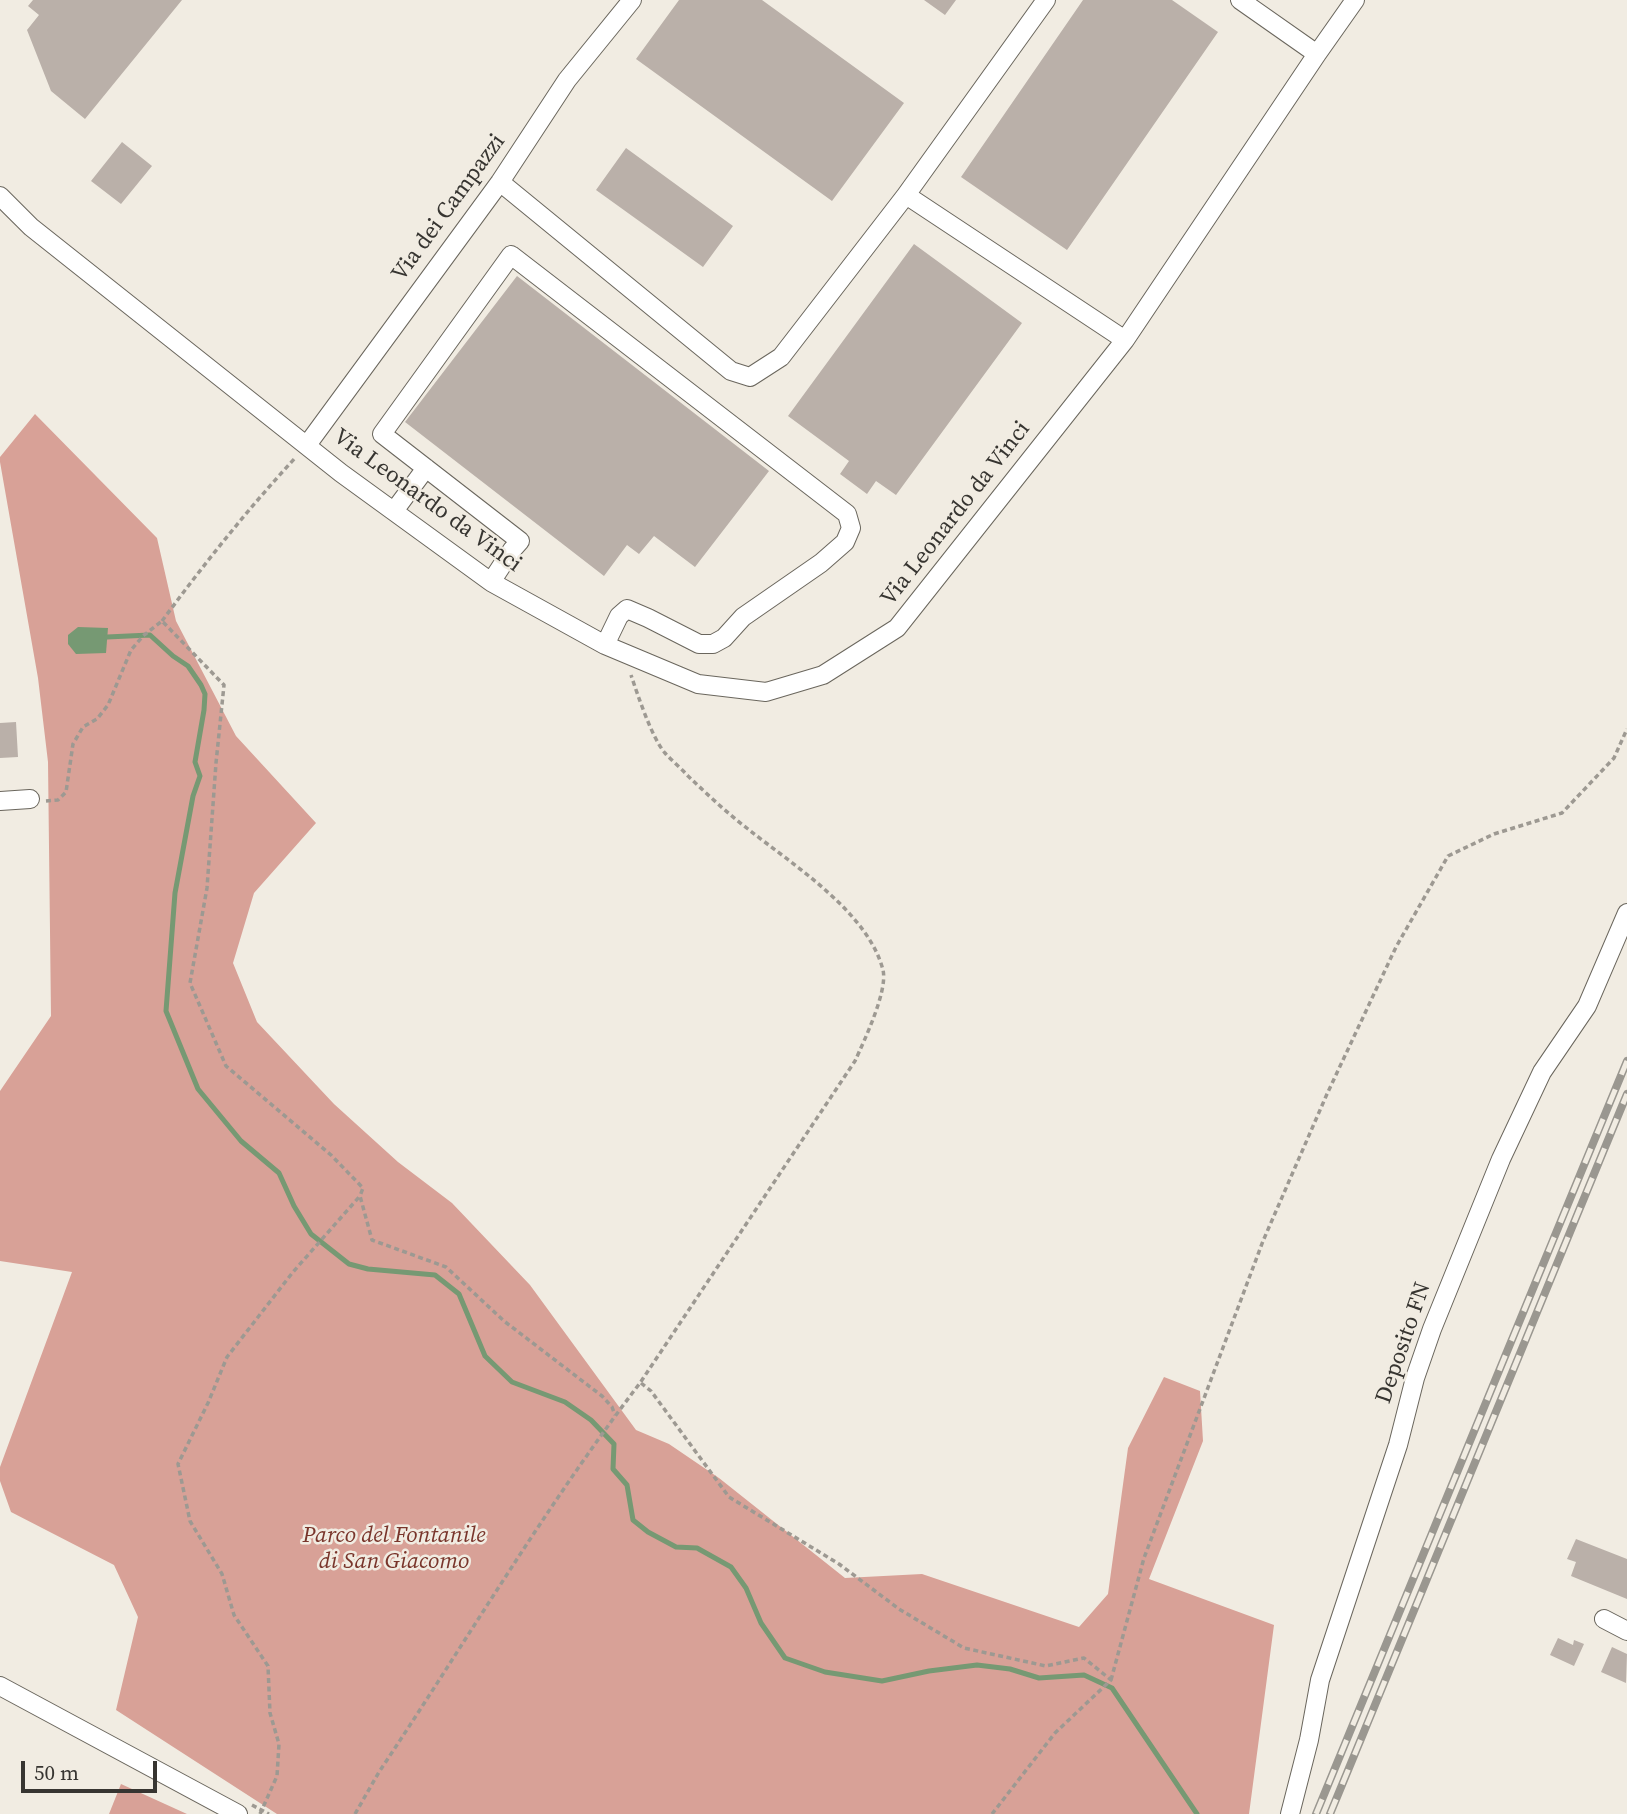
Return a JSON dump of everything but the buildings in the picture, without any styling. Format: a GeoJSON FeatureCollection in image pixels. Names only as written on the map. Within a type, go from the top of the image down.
{"type":"FeatureCollection","features":[{"type":"Feature","properties":{"kind":"street","name":"Via dei Campazzi"},"geometry":{"type":"LineString","coordinates":[[307,445],[500,183],[567,80],[632,0]]}},
{"type":"Feature","properties":{"kind":"street"},"geometry":{"type":"LineString","coordinates":[[500,183],[731,371],[750,377],[781,357],[906,195],[1046,0]]}},
{"type":"Feature","properties":{"kind":"street"},"geometry":{"type":"LineString","coordinates":[[1240,0],[1317,54]]}},
{"type":"Feature","properties":{"kind":"street","name":"Via Leonardo da Vinci"},"geometry":{"type":"LineString","coordinates":[[0,196],[31,227],[341,473],[491,582],[605,645],[698,684],[766,692],[823,675],[897,628],[1125,340],[1355,0]]}},
{"type":"Feature","properties":{"kind":"street"},"geometry":{"type":"LineString","coordinates":[[906,195],[1125,340]]}},
{"type":"Feature","properties":{"kind":"street"},"geometry":{"type":"LineString","coordinates":[[491,582],[520,541],[382,434],[511,255],[847,514],[851,528],[845,542],[821,563],[743,617],[724,638],[713,644],[699,644],[626,609],[619,616],[605,645]]}},
{"type":"Feature","properties":{"kind":"street"},"geometry":{"type":"LineString","coordinates":[[394,511],[426,468]]}},
{"type":"Feature","properties":{"kind":"street"},"geometry":{"type":"LineString","coordinates":[[0,801],[30,799]]}},
{"type":"Feature","properties":{"kind":"street","name":"Deposito FN"},"geometry":{"type":"LineString","coordinates":[[1290,1814],[1309,1740],[1320,1680],[1398,1446],[1415,1378],[1432,1329],[1507,1146],[1542,1072],[1587,1006],[1627,912]]}},
{"type":"Feature","properties":{"kind":"street"},"geometry":{"type":"LineString","coordinates":[[1604,1619],[1627,1631]]}},
{"type":"Feature","properties":{"kind":"street"},"geometry":{"type":"LineString","coordinates":[[0,1686],[238,1814]]}},
{"type":"Feature","properties":{"kind":"path"},"geometry":{"type":"LineString","coordinates":[[30,799],[43,802],[58,800],[66,792],[73,744],[83,727],[97,719],[108,705],[131,650],[162,621],[271,483],[307,445]]}},
{"type":"Feature","properties":{"kind":"path"},"geometry":{"type":"LineString","coordinates":[[162,621],[224,685],[207,888],[190,983],[226,1066],[331,1155],[363,1188],[360,1196],[293,1272],[227,1357],[178,1464],[190,1521],[222,1574],[234,1615],[268,1666],[270,1713],[279,1744],[277,1776],[260,1814]]}},
{"type":"Feature","properties":{"kind":"path"},"geometry":{"type":"LineString","coordinates":[[355,1814],[379,1772],[599,1437],[640,1383],[855,1061],[880,1001],[884,973],[873,943],[847,910],[785,857],[747,829],[663,752],[623,653]]}},
{"type":"Feature","properties":{"kind":"path"},"geometry":{"type":"LineString","coordinates":[[992,1814],[1055,1733],[1110,1681],[1144,1558],[1263,1241],[1327,1094],[1396,947],[1448,856],[1494,834],[1562,813],[1614,758],[1627,729]]}},
{"type":"Feature","properties":{"kind":"path"},"geometry":{"type":"LineString","coordinates":[[360,1196],[372,1240],[446,1267],[504,1321],[602,1396],[615,1415]]}},
{"type":"Feature","properties":{"kind":"path"},"geometry":{"type":"LineString","coordinates":[[640,1383],[651,1391],[729,1497],[839,1564],[899,1609],[964,1648],[1046,1666],[1084,1658],[1110,1681]]}},
{"type":"Feature","properties":{"kind":"green space","name":"Parco del Fontanile di San Giacomo"},"geometry":{"type":"Polygon","coordinates":[[[35,414],[157,538],[176,621],[236,736],[316,823],[254,893],[233,963],[257,1022],[334,1104],[398,1162],[452,1203],[530,1285],[636,1430],[669,1444],[719,1478],[845,1578],[922,1574],[1079,1627],[1108,1594],[1128,1448],[1164,1377],[1200,1391],[1203,1441],[1149,1579],[1274,1625],[1249,1814],[277,1814],[116,1710],[138,1617],[114,1565],[11,1512],[0,1481],[0,1467],[72,1272],[0,1261],[0,1091],[51,1016],[48,762],[38,678],[0,462],[0,457],[35,414]]]}},
{"type":"Feature","properties":{"kind":"green space"},"geometry":{"type":"Polygon","coordinates":[[[121,1784],[187,1814],[109,1814],[121,1784]]]}},
{"type":"Feature","properties":{"kind":"shaded area"},"geometry":{"type":"Polygon","coordinates":[[[78,627],[108,628],[106,653],[76,654],[68,644],[68,635],[78,627]]]}},
{"type":"Feature","properties":{"kind":"waterway"},"geometry":{"type":"LineString","coordinates":[[107,637],[150,635],[188,666],[205,694],[195,762],[200,776],[193,796],[175,893],[166,1011],[198,1089],[241,1141],[279,1173],[311,1234],[349,1264],[368,1269],[435,1275],[459,1294],[485,1356],[512,1382],[565,1402],[591,1420],[614,1444],[613,1469],[627,1485],[633,1520],[648,1532],[676,1547],[697,1548],[731,1567],[746,1588],[761,1623],[785,1658],[825,1672],[882,1681],[977,1665],[1010,1669],[1039,1678],[1084,1675],[1112,1688],[1197,1814]]}},
{"type":"Feature","properties":{"kind":"railway"},"geometry":{"type":"LineString","coordinates":[[1316,1814],[1627,1061]]}},
{"type":"Feature","properties":{"kind":"railway"},"geometry":{"type":"LineString","coordinates":[[1330,1814],[1627,1094]]}}]}
